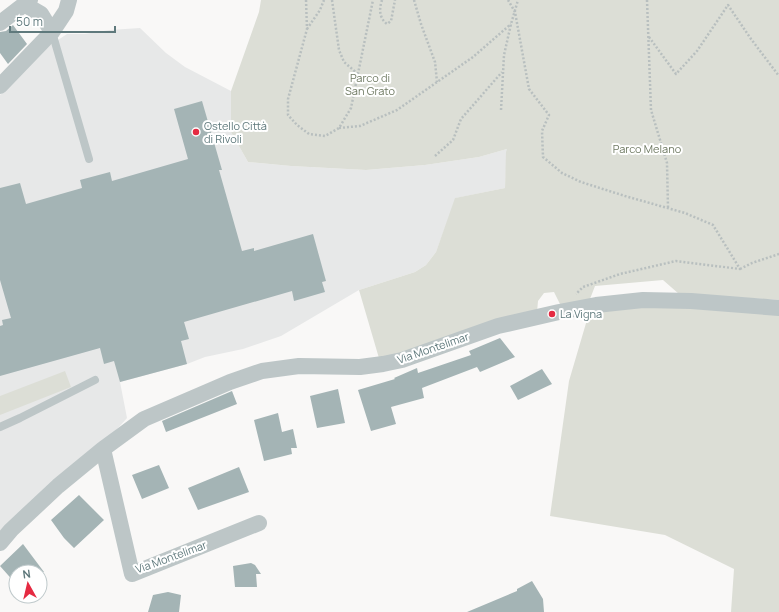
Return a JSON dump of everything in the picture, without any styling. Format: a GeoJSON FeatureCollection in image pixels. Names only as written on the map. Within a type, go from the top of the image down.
{"type":"FeatureCollection","features":[{"type":"Feature","properties":{"kind":"street"},"geometry":{"type":"LineString","coordinates":[[0,86],[52,32],[66,10],[69,0]]}},
{"type":"Feature","properties":{"kind":"street"},"geometry":{"type":"LineString","coordinates":[[0,23],[27,2],[40,14],[52,32]]}},
{"type":"Feature","properties":{"kind":"street","name":"Via Montelimar"},"geometry":{"type":"LineString","coordinates":[[0,543],[11,530],[58,486],[103,449],[144,419],[230,382],[262,371],[299,366],[360,367],[383,364],[402,360],[498,326],[596,305],[643,300],[691,301],[779,308]]}},
{"type":"Feature","properties":{"kind":"street","name":"Via Montelimar"},"geometry":{"type":"LineString","coordinates":[[103,449],[132,574],[260,523]]}},
{"type":"Feature","properties":{"kind":"lane"},"geometry":{"type":"LineString","coordinates":[[52,32],[89,159]]}},
{"type":"Feature","properties":{"kind":"lane"},"geometry":{"type":"LineString","coordinates":[[0,427],[95,380]]}},
{"type":"Feature","properties":{"kind":"path"},"geometry":{"type":"LineString","coordinates":[[306,0],[307,29],[288,99],[288,115],[297,125],[309,134],[325,136],[339,128],[360,126],[397,110],[473,57],[511,24]]}},
{"type":"Feature","properties":{"kind":"path"},"geometry":{"type":"LineString","coordinates":[[307,29],[320,10],[324,0]]}},
{"type":"Feature","properties":{"kind":"path"},"geometry":{"type":"LineString","coordinates":[[332,0],[339,50],[344,62],[358,74]]}},
{"type":"Feature","properties":{"kind":"path"},"geometry":{"type":"LineString","coordinates":[[339,128],[351,108],[373,0]]}},
{"type":"Feature","properties":{"kind":"path"},"geometry":{"type":"LineString","coordinates":[[382,0],[380,14],[382,20],[387,24],[391,21],[395,0]]}},
{"type":"Feature","properties":{"kind":"path"},"geometry":{"type":"LineString","coordinates":[[414,0],[435,62],[437,82]]}},
{"type":"Feature","properties":{"kind":"path"},"geometry":{"type":"LineString","coordinates":[[508,0],[515,12],[529,89],[549,115],[542,131],[543,157],[562,173],[580,182],[685,213],[713,225],[740,269]]}},
{"type":"Feature","properties":{"kind":"path"},"geometry":{"type":"LineString","coordinates":[[501,110],[504,55],[518,0]]}},
{"type":"Feature","properties":{"kind":"path"},"geometry":{"type":"LineString","coordinates":[[647,0],[651,110],[667,163],[668,208]]}},
{"type":"Feature","properties":{"kind":"path"},"geometry":{"type":"LineString","coordinates":[[649,38],[676,74],[697,51],[728,5],[750,39],[779,76]]}},
{"type":"Feature","properties":{"kind":"path"},"geometry":{"type":"LineString","coordinates":[[435,156],[453,140],[461,119],[503,71]]}},
{"type":"Feature","properties":{"kind":"path"},"geometry":{"type":"LineString","coordinates":[[559,312],[583,287],[620,274],[676,261],[740,269],[779,254]]}},
{"type":"Feature","properties":{"kind":"shaded area"},"geometry":{"type":"Polygon","coordinates":[[[140,28],[166,53],[185,67],[231,91],[231,132],[248,162],[366,170],[425,165],[479,157],[507,149],[505,188],[456,198],[436,252],[426,265],[415,272],[359,290],[281,336],[243,349],[205,357],[187,364],[120,382],[127,418],[119,427],[0,534],[0,95],[46,48],[67,34],[85,34],[110,30],[140,28]]]}},
{"type":"Feature","properties":{"kind":"green space","name":"Parco Melano"},"geometry":{"type":"Polygon","coordinates":[[[261,0],[779,0],[779,300],[679,294],[663,280],[595,286],[590,299],[561,306],[554,292],[544,293],[538,301],[537,312],[381,365],[359,290],[415,272],[426,265],[436,252],[455,198],[505,188],[507,149],[479,157],[425,165],[366,170],[248,162],[231,132],[231,91],[259,12],[261,0]]]}},
{"type":"Feature","properties":{"kind":"green space"},"geometry":{"type":"Polygon","coordinates":[[[622,302],[779,308],[779,612],[731,612],[734,569],[665,535],[550,516],[569,381],[589,313],[622,302]]]}},
{"type":"Feature","properties":{"kind":"green space"},"geometry":{"type":"Polygon","coordinates":[[[65,371],[71,387],[0,415],[0,396],[65,371]]]}},
{"type":"Feature","properties":{"kind":"building"},"geometry":{"type":"Polygon","coordinates":[[[13,25],[27,44],[8,64],[0,53],[0,32],[6,31],[13,25]]]}},
{"type":"Feature","properties":{"kind":"building"},"geometry":{"type":"Polygon","coordinates":[[[202,101],[222,170],[219,170],[242,251],[254,248],[254,251],[313,234],[326,281],[322,282],[325,292],[294,301],[292,291],[184,322],[189,339],[181,341],[187,364],[120,382],[114,361],[104,364],[100,348],[0,376],[0,326],[3,325],[2,320],[11,318],[0,280],[0,188],[20,183],[26,204],[82,188],[80,180],[110,172],[112,181],[188,159],[174,109],[202,101]]]}},
{"type":"Feature","properties":{"kind":"building"},"geometry":{"type":"Polygon","coordinates":[[[500,338],[515,357],[480,372],[477,367],[422,388],[424,398],[391,407],[396,424],[371,431],[358,390],[395,379],[394,378],[417,368],[418,373],[471,355],[469,351],[500,338]]]}},
{"type":"Feature","properties":{"kind":"building"},"geometry":{"type":"Polygon","coordinates":[[[542,369],[552,384],[518,400],[510,386],[542,369]]]}},
{"type":"Feature","properties":{"kind":"building"},"geometry":{"type":"Polygon","coordinates":[[[338,389],[345,423],[317,428],[310,396],[338,389]]]}},
{"type":"Feature","properties":{"kind":"building"},"geometry":{"type":"Polygon","coordinates":[[[232,391],[237,404],[166,432],[162,421],[232,391]]]}},
{"type":"Feature","properties":{"kind":"building"},"geometry":{"type":"Polygon","coordinates":[[[278,413],[282,432],[293,429],[297,448],[291,448],[292,454],[264,461],[254,420],[278,413]]]}},
{"type":"Feature","properties":{"kind":"building"},"geometry":{"type":"Polygon","coordinates":[[[159,465],[169,488],[142,499],[132,475],[159,465]]]}},
{"type":"Feature","properties":{"kind":"building"},"geometry":{"type":"Polygon","coordinates":[[[239,467],[249,492],[198,510],[188,488],[239,467]]]}},
{"type":"Feature","properties":{"kind":"building"},"geometry":{"type":"Polygon","coordinates":[[[79,495],[104,520],[74,548],[64,538],[51,520],[79,495]]]}},
{"type":"Feature","properties":{"kind":"building"},"geometry":{"type":"Polygon","coordinates":[[[23,544],[38,564],[8,564],[8,575],[0,566],[23,544]]]}},
{"type":"Feature","properties":{"kind":"building"},"geometry":{"type":"Polygon","coordinates":[[[251,563],[255,565],[261,574],[256,574],[257,587],[235,587],[233,566],[251,563]]]}},
{"type":"Feature","properties":{"kind":"building"},"geometry":{"type":"Polygon","coordinates":[[[532,581],[543,599],[544,612],[467,612],[517,591],[517,589],[532,581]]]}},
{"type":"Feature","properties":{"kind":"building"},"geometry":{"type":"Polygon","coordinates":[[[168,592],[181,595],[179,612],[148,612],[153,595],[168,592]]]}},
{"type":"Feature","properties":{"kind":"place","name":"Ostello Città di Rivoli"},"geometry":{"type":"Point","coordinates":[196,132]}},
{"type":"Feature","properties":{"kind":"place","name":"La Vigna"},"geometry":{"type":"Point","coordinates":[552,314]}},
{"type":"Feature","properties":{"kind":"park label","name":"Parco di San Grato"},"geometry":{"type":"Point","coordinates":[370,84]}}]}
